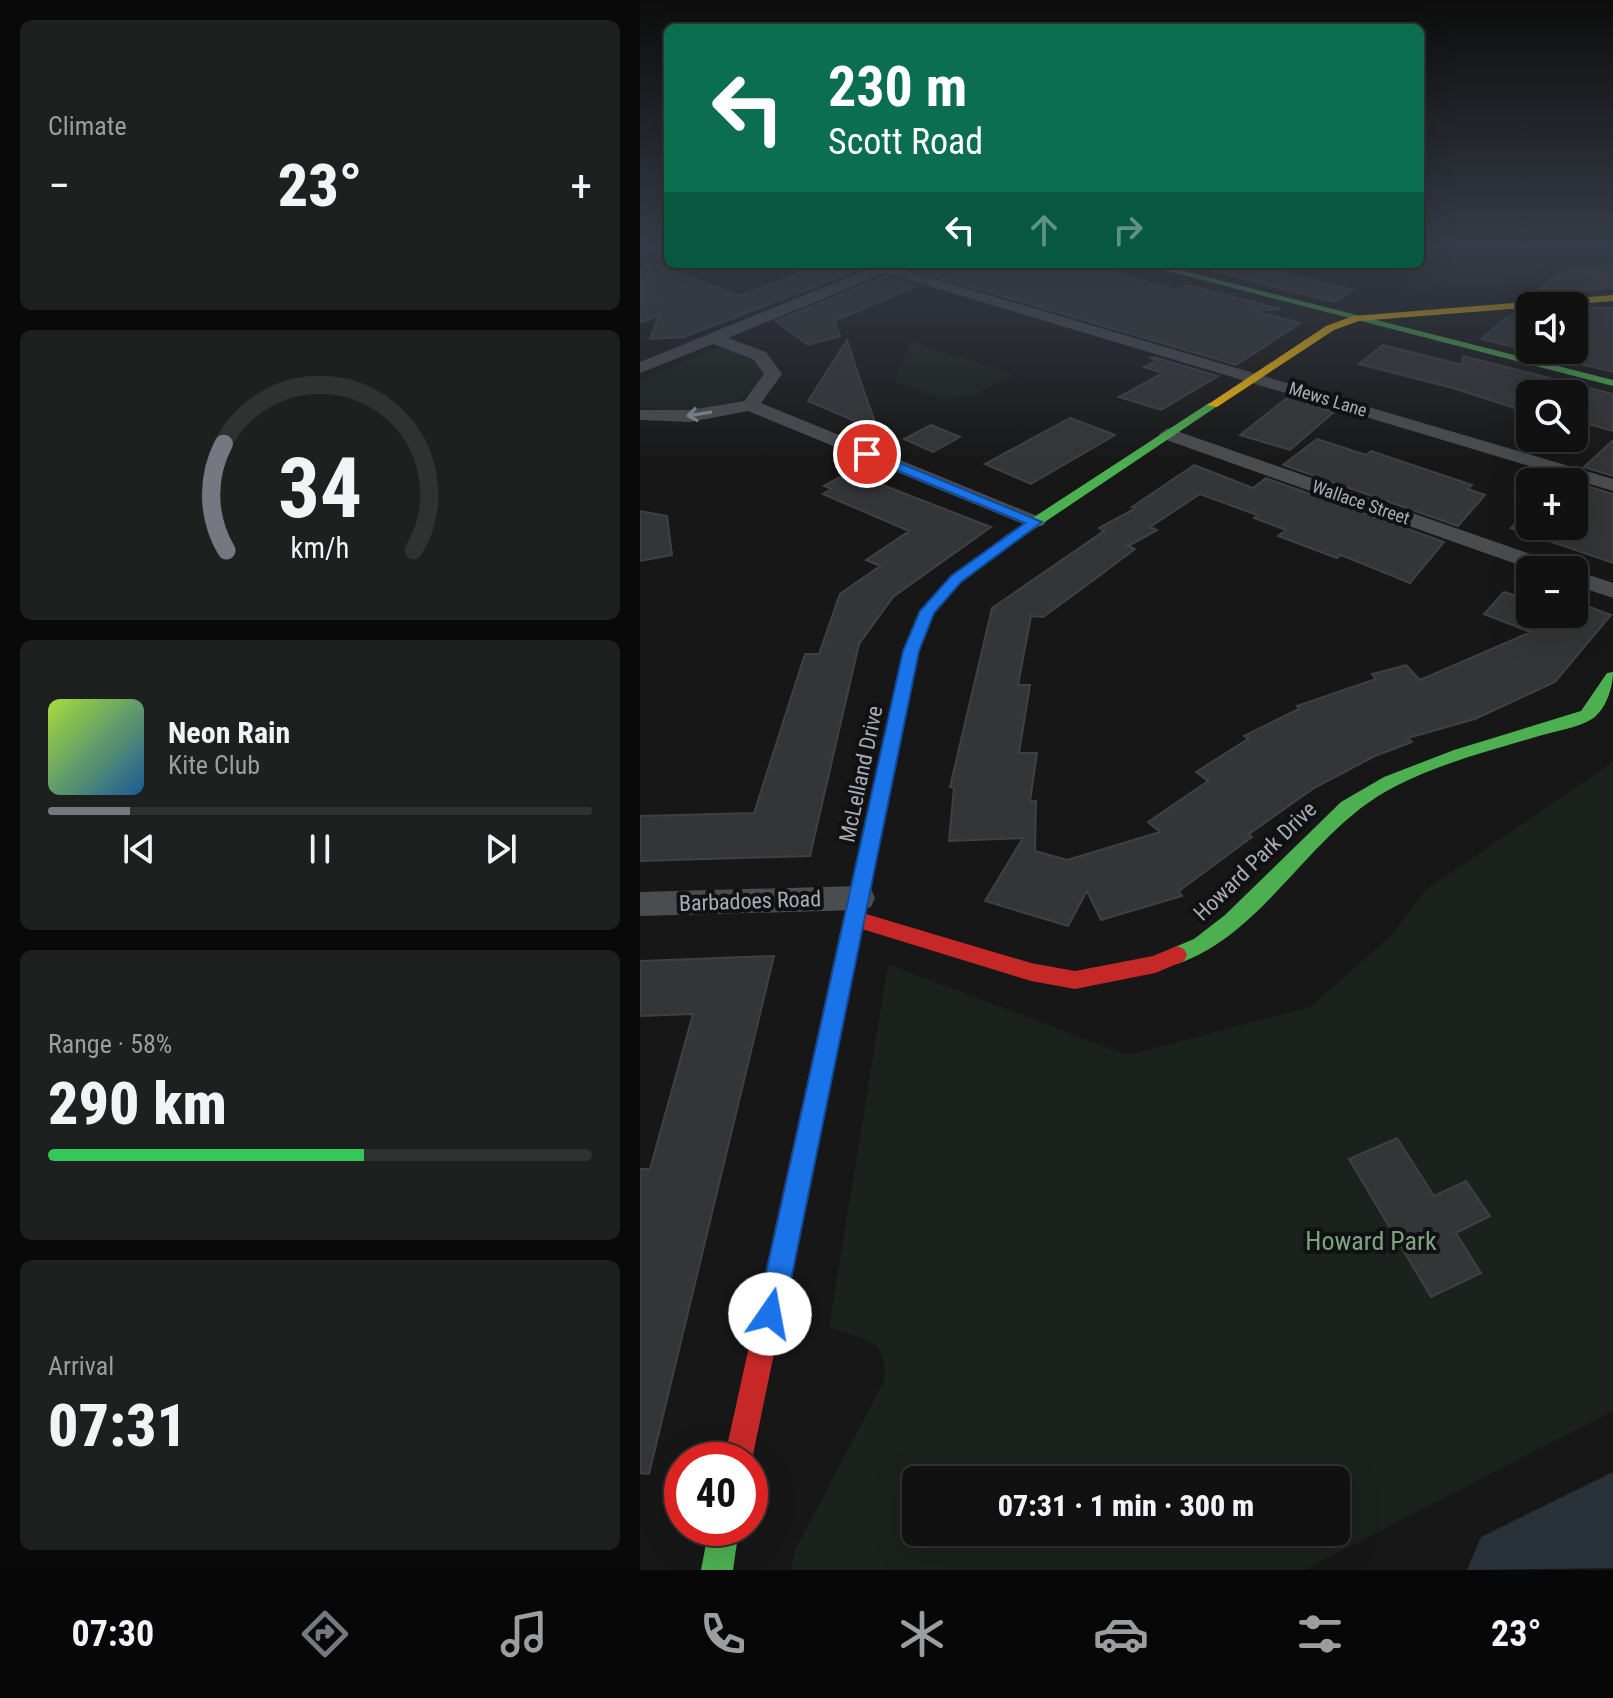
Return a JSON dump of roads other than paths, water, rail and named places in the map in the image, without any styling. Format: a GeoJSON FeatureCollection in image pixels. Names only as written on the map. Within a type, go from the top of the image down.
{"type":"FeatureCollection","features":[{"type":"Feature","properties":{"kind":"street"},"geometry":{"type":"LineString","coordinates":[[642,365],[761,318]]}},
{"type":"Feature","properties":{"kind":"street","name":"Mews Lane"},"geometry":{"type":"LineString","coordinates":[[1033,318],[1257,378],[1613,485]]}},
{"type":"Feature","properties":{"kind":"street","name":"McLelland Drive"},"geometry":{"type":"LineString","coordinates":[[743,1442],[911,651],[927,611],[956,579],[1035,522],[1330,328],[1356,318]]}},
{"type":"Feature","properties":{"kind":"street"},"geometry":{"type":"LineString","coordinates":[[1358,318],[1613,383]]}},
{"type":"Feature","properties":{"kind":"street"},"geometry":{"type":"LineString","coordinates":[[713,338],[760,356],[773,374],[750,405]]}},
{"type":"Feature","properties":{"kind":"street"},"geometry":{"type":"LineString","coordinates":[[640,415],[690,416],[750,405],[1035,522]]}},
{"type":"Feature","properties":{"kind":"street","name":"Wallace Street"},"geometry":{"type":"LineString","coordinates":[[1168,434],[1516,557]]}},
{"type":"Feature","properties":{"kind":"street"},"geometry":{"type":"LineString","coordinates":[[1588,582],[1613,591]]}},
{"type":"Feature","properties":{"kind":"street","name":"Howard Park Drive"},"geometry":{"type":"LineString","coordinates":[[858,909],[1031,972],[1075,980],[1155,964],[1201,945],[1232,921],[1347,807],[1390,781],[1460,754],[1587,715],[1613,677]]}},
{"type":"Feature","properties":{"kind":"street","name":"Barbadoes Road"},"geometry":{"type":"LineString","coordinates":[[640,904],[858,909]]}},
{"type":"Feature","properties":{"kind":"street"},"geometry":{"type":"LineString","coordinates":[[717,1570],[721,1546]]}},
{"type":"Feature","properties":{"kind":"waterway"},"geometry":{"type":"LineString","coordinates":[[1514,1570],[1613,1518]]}},
{"type":"Feature","properties":{"kind":"park label","name":"Howard Park"},"geometry":{"type":"Point","coordinates":[1371,1241]}}]}
